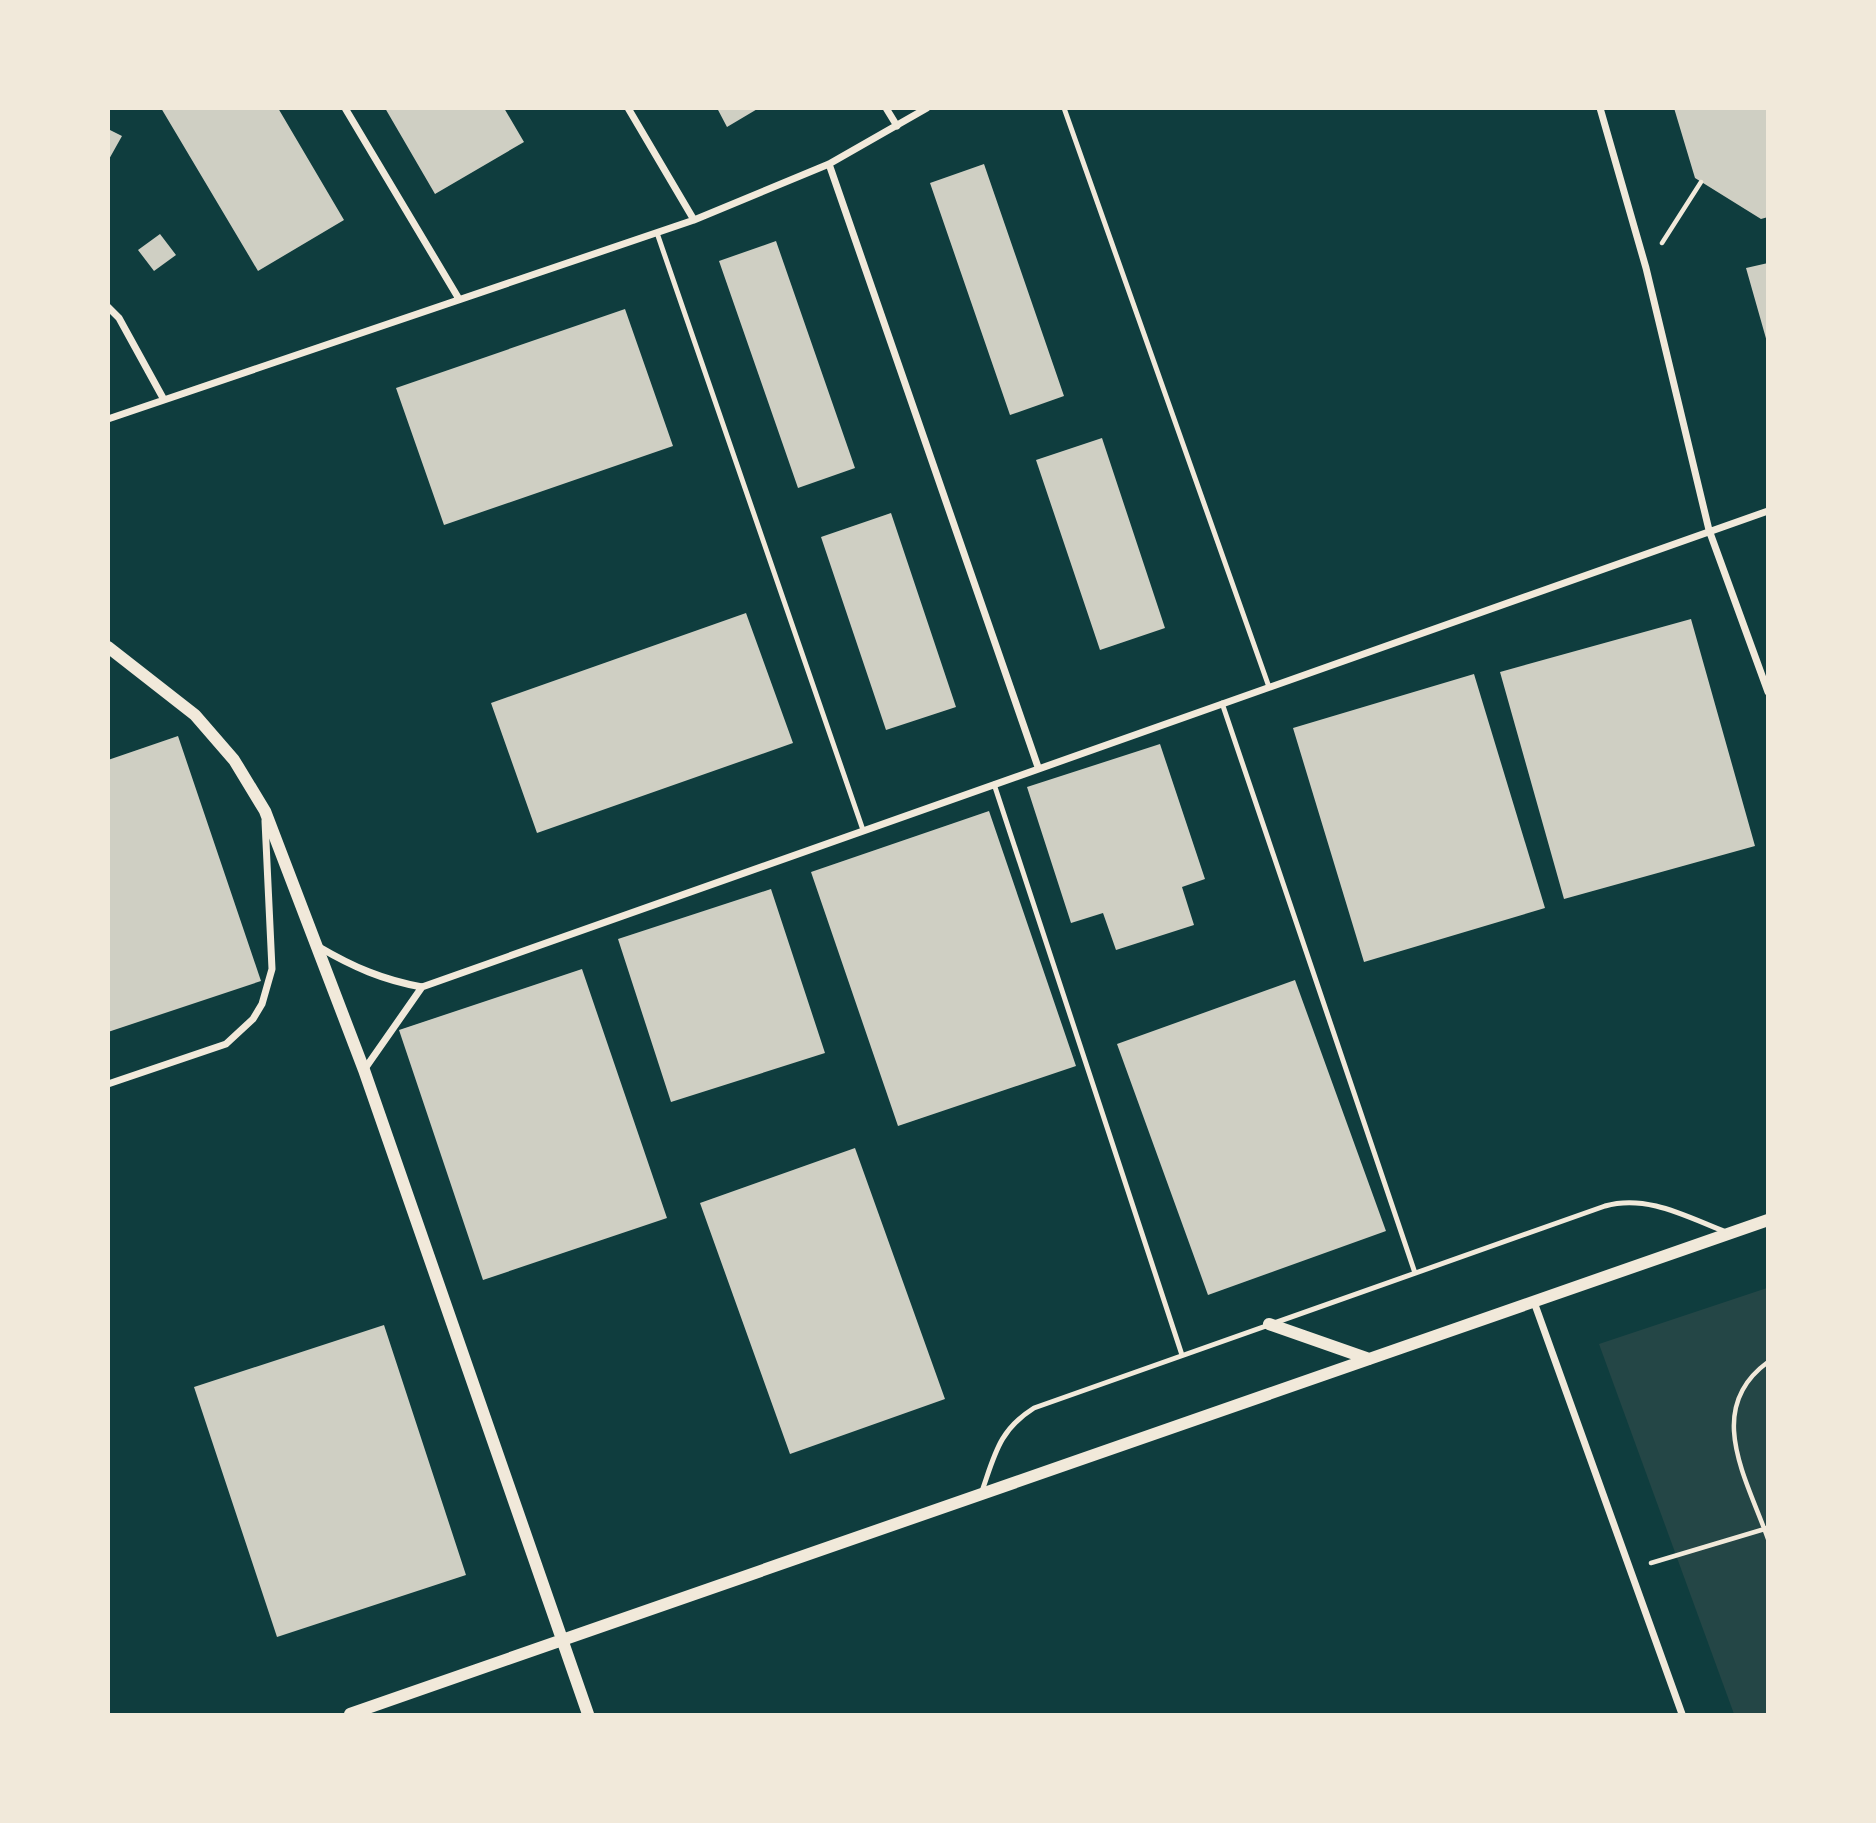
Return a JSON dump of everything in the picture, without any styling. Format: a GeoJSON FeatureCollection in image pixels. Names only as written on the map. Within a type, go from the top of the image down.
{"type":"FeatureCollection","features":[{"type":"Feature","properties":{"kind":"street"},"geometry":{"type":"LineString","coordinates":[[345,108],[459,299]]}},
{"type":"Feature","properties":{"kind":"street"},"geometry":{"type":"LineString","coordinates":[[628,108],[694,220]]}},
{"type":"Feature","properties":{"kind":"street"},"geometry":{"type":"LineString","coordinates":[[886,108],[897,126]]}},
{"type":"Feature","properties":{"kind":"street"},"geometry":{"type":"LineString","coordinates":[[108,419],[163,398],[694,220],[829,164],[927,108]]}},
{"type":"Feature","properties":{"kind":"street"},"geometry":{"type":"LineString","coordinates":[[1600,108],[1646,268],[1709,530],[1768,692]]}},
{"type":"Feature","properties":{"kind":"street"},"geometry":{"type":"LineString","coordinates":[[829,164],[1038,767]]}},
{"type":"Feature","properties":{"kind":"street"},"geometry":{"type":"LineString","coordinates":[[108,306],[120,318],[163,398]]}},
{"type":"Feature","properties":{"kind":"street"},"geometry":{"type":"LineString","coordinates":[[318,947],[354,968],[384,980],[422,987],[788,860],[1038,767],[1768,511]]}},
{"type":"Feature","properties":{"kind":"street"},"geometry":{"type":"LineString","coordinates":[[108,647],[195,715],[234,760],[265,811],[364,1070],[587,1714]]}},
{"type":"Feature","properties":{"kind":"street"},"geometry":{"type":"LineString","coordinates":[[108,1084],[226,1044],[240,1033],[262,1004],[272,969],[265,811]]}},
{"type":"Feature","properties":{"kind":"street"},"geometry":{"type":"LineString","coordinates":[[364,1070],[422,987]]}},
{"type":"Feature","properties":{"kind":"street"},"geometry":{"type":"LineString","coordinates":[[350,1714],[1768,1220]]}},
{"type":"Feature","properties":{"kind":"street"},"geometry":{"type":"LineString","coordinates":[[1534,1302],[1682,1714]]}},
{"type":"Feature","properties":{"kind":"street"},"geometry":{"type":"LineString","coordinates":[[1269,1324],[1369,1359]]}},
{"type":"Feature","properties":{"kind":"lane"},"geometry":{"type":"LineString","coordinates":[[1064,108],[1269,687]]}},
{"type":"Feature","properties":{"kind":"lane"},"geometry":{"type":"LineString","coordinates":[[657,233],[863,830]]}},
{"type":"Feature","properties":{"kind":"lane"},"geometry":{"type":"LineString","coordinates":[[1222,704],[1415,1273]]}},
{"type":"Feature","properties":{"kind":"lane"},"geometry":{"type":"LineString","coordinates":[[994,784],[1182,1355]]}},
{"type":"Feature","properties":{"kind":"lane"},"geometry":{"type":"LineString","coordinates":[[982,1492],[998,1445],[1007,1429],[1034,1408],[1619,1202],[1649,1203],[1729,1233]]}},
{"type":"Feature","properties":{"kind":"path"},"geometry":{"type":"LineString","coordinates":[[1646,268],[1701,181]]}},
{"type":"Feature","properties":{"kind":"path"},"geometry":{"type":"LineString","coordinates":[[1768,1362],[1754,1371],[1741,1390],[1733,1412],[1732,1434],[1768,1539]]}},
{"type":"Feature","properties":{"kind":"path"},"geometry":{"type":"LineString","coordinates":[[1630,1569],[1766,1529]]}},
{"type":"Feature","properties":{"kind":"shaded area"},"geometry":{"type":"Polygon","coordinates":[[[1767,1288],[1767,1714],[1734,1714],[1599,1344],[1767,1288]]]}},
{"type":"Feature","properties":{"kind":"building"},"geometry":{"type":"Polygon","coordinates":[[[161,108],[278,108],[344,220],[258,271],[161,108]]]}},
{"type":"Feature","properties":{"kind":"building"},"geometry":{"type":"Polygon","coordinates":[[[385,108],[504,108],[524,142],[435,194],[385,108]]]}},
{"type":"Feature","properties":{"kind":"building"},"geometry":{"type":"Polygon","coordinates":[[[717,108],[759,108],[727,127],[717,108]]]}},
{"type":"Feature","properties":{"kind":"building"},"geometry":{"type":"Polygon","coordinates":[[[1674,108],[1768,108],[1768,217],[1761,219],[1695,178],[1674,108]]]}},
{"type":"Feature","properties":{"kind":"building"},"geometry":{"type":"Polygon","coordinates":[[[108,129],[122,136],[108,161],[108,129]]]}},
{"type":"Feature","properties":{"kind":"building"},"geometry":{"type":"Polygon","coordinates":[[[984,164],[1064,396],[1010,415],[930,183],[984,164]]]}},
{"type":"Feature","properties":{"kind":"building"},"geometry":{"type":"Polygon","coordinates":[[[160,234],[176,255],[154,271],[138,250],[160,234]]]}},
{"type":"Feature","properties":{"kind":"building"},"geometry":{"type":"Polygon","coordinates":[[[776,241],[855,468],[798,488],[719,261],[776,241]]]}},
{"type":"Feature","properties":{"kind":"building"},"geometry":{"type":"Polygon","coordinates":[[[1768,263],[1768,342],[1767,342],[1746,268],[1768,263]]]}},
{"type":"Feature","properties":{"kind":"building"},"geometry":{"type":"Polygon","coordinates":[[[625,309],[673,446],[444,525],[396,388],[625,309]]]}},
{"type":"Feature","properties":{"kind":"building"},"geometry":{"type":"Polygon","coordinates":[[[1102,438],[1165,628],[1100,650],[1036,460],[1102,438]]]}},
{"type":"Feature","properties":{"kind":"building"},"geometry":{"type":"Polygon","coordinates":[[[891,513],[956,707],[886,730],[821,537],[891,513]]]}},
{"type":"Feature","properties":{"kind":"building"},"geometry":{"type":"Polygon","coordinates":[[[746,613],[793,743],[537,833],[491,703],[746,613]]]}},
{"type":"Feature","properties":{"kind":"building"},"geometry":{"type":"Polygon","coordinates":[[[1691,619],[1755,846],[1564,899],[1500,672],[1691,619]]]}},
{"type":"Feature","properties":{"kind":"building"},"geometry":{"type":"Polygon","coordinates":[[[1474,674],[1545,908],[1364,962],[1293,728],[1474,674]]]}},
{"type":"Feature","properties":{"kind":"building"},"geometry":{"type":"Polygon","coordinates":[[[178,736],[261,981],[108,1032],[108,760],[178,736]]]}},
{"type":"Feature","properties":{"kind":"building"},"geometry":{"type":"Polygon","coordinates":[[[1160,744],[1205,879],[1182,887],[1194,925],[1116,950],[1103,913],[1071,923],[1027,787],[1160,744]]]}},
{"type":"Feature","properties":{"kind":"building"},"geometry":{"type":"Polygon","coordinates":[[[989,811],[1076,1066],[898,1126],[811,872],[989,811]]]}},
{"type":"Feature","properties":{"kind":"building"},"geometry":{"type":"Polygon","coordinates":[[[771,889],[825,1053],[671,1102],[618,939],[771,889]]]}},
{"type":"Feature","properties":{"kind":"building"},"geometry":{"type":"Polygon","coordinates":[[[582,969],[667,1218],[483,1280],[399,1030],[582,969]]]}},
{"type":"Feature","properties":{"kind":"building"},"geometry":{"type":"Polygon","coordinates":[[[1295,980],[1386,1231],[1208,1295],[1117,1044],[1295,980]]]}},
{"type":"Feature","properties":{"kind":"building"},"geometry":{"type":"Polygon","coordinates":[[[855,1148],[945,1399],[790,1454],[700,1203],[855,1148]]]}},
{"type":"Feature","properties":{"kind":"building"},"geometry":{"type":"Polygon","coordinates":[[[384,1325],[466,1575],[277,1637],[194,1387],[384,1325]]]}}]}
